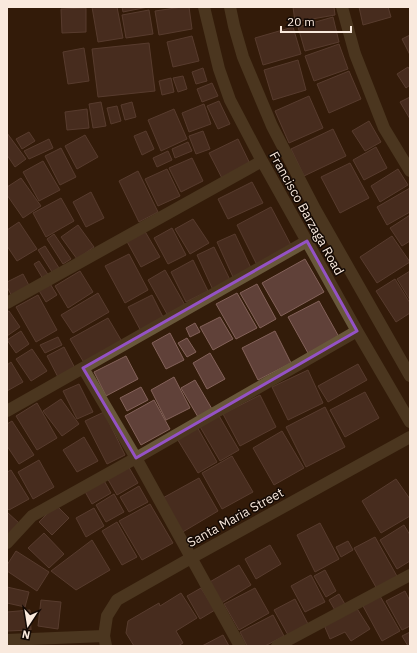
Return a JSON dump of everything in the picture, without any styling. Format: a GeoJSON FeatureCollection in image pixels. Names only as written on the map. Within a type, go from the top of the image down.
{"type":"FeatureCollection","features":[{"type":"Feature","properties":{"kind":"street","name":"Francisco Barzaga Road"},"geometry":{"type":"LineString","coordinates":[[204,7],[219,69],[230,100],[262,161],[410,422]]}},
{"type":"Feature","properties":{"kind":"street","name":"Francisco Barzaga Road"},"geometry":{"type":"LineString","coordinates":[[230,7],[243,58],[272,126],[315,209],[410,376]]}},
{"type":"Feature","properties":{"kind":"street"},"geometry":{"type":"LineString","coordinates":[[342,7],[355,54],[384,128],[410,171]]}},
{"type":"Feature","properties":{"kind":"street"},"geometry":{"type":"LineString","coordinates":[[7,303],[262,161]]}},
{"type":"Feature","properties":{"kind":"street"},"geometry":{"type":"LineString","coordinates":[[7,411],[307,241]]}},
{"type":"Feature","properties":{"kind":"street"},"geometry":{"type":"LineString","coordinates":[[7,543],[32,516],[136,458],[357,330]]}},
{"type":"Feature","properties":{"kind":"street"},"geometry":{"type":"LineString","coordinates":[[83,368],[136,458],[240,646]]}},
{"type":"Feature","properties":{"kind":"street","name":"Santa Maria Street"},"geometry":{"type":"LineString","coordinates":[[105,641],[107,616],[117,600],[410,437]]}},
{"type":"Feature","properties":{"kind":"street"},"geometry":{"type":"LineString","coordinates":[[277,646],[410,575]]}},
{"type":"Feature","properties":{"kind":"street"},"geometry":{"type":"LineString","coordinates":[[7,640],[105,641]]}},
{"type":"Feature","properties":{"kind":"highlighted area"},"geometry":{"type":"Polygon","coordinates":[[[307,241],[357,331],[136,458],[83,368],[307,241]]]}},
{"type":"Feature","properties":{"kind":"building"},"geometry":{"type":"Polygon","coordinates":[[[92,7],[117,7],[123,38],[98,42],[92,7]]]}},
{"type":"Feature","properties":{"kind":"building"},"geometry":{"type":"Polygon","coordinates":[[[122,7],[148,7],[123,12],[122,7]]]}},
{"type":"Feature","properties":{"kind":"building"},"geometry":{"type":"Polygon","coordinates":[[[189,7],[192,29],[159,35],[155,11],[189,7]]]}},
{"type":"Feature","properties":{"kind":"building"},"geometry":{"type":"Polygon","coordinates":[[[293,7],[334,7],[335,15],[295,22],[293,7]]]}},
{"type":"Feature","properties":{"kind":"building"},"geometry":{"type":"Polygon","coordinates":[[[359,7],[388,7],[391,17],[363,25],[359,7]]]}},
{"type":"Feature","properties":{"kind":"building"},"geometry":{"type":"Polygon","coordinates":[[[86,8],[86,32],[62,33],[61,9],[86,8]]]}},
{"type":"Feature","properties":{"kind":"building"},"geometry":{"type":"Polygon","coordinates":[[[149,10],[153,34],[126,38],[122,15],[149,10]]]}},
{"type":"Feature","properties":{"kind":"building"},"geometry":{"type":"Polygon","coordinates":[[[333,17],[339,42],[305,51],[298,27],[333,17]]]}},
{"type":"Feature","properties":{"kind":"building"},"geometry":{"type":"Polygon","coordinates":[[[293,27],[301,54],[263,65],[255,38],[293,27]]]}},
{"type":"Feature","properties":{"kind":"building"},"geometry":{"type":"Polygon","coordinates":[[[410,35],[410,55],[402,39],[410,35]]]}},
{"type":"Feature","properties":{"kind":"building"},"geometry":{"type":"Polygon","coordinates":[[[192,36],[199,61],[173,67],[167,42],[192,36]]]}},
{"type":"Feature","properties":{"kind":"building"},"geometry":{"type":"Polygon","coordinates":[[[149,43],[155,91],[98,97],[92,49],[149,43]]]}},
{"type":"Feature","properties":{"kind":"building"},"geometry":{"type":"Polygon","coordinates":[[[339,44],[348,69],[314,81],[305,56],[339,44]]]}},
{"type":"Feature","properties":{"kind":"building"},"geometry":{"type":"Polygon","coordinates":[[[84,48],[89,81],[68,84],[63,52],[84,48]]]}},
{"type":"Feature","properties":{"kind":"building"},"geometry":{"type":"Polygon","coordinates":[[[298,60],[306,90],[273,100],[264,70],[298,60]]]}},
{"type":"Feature","properties":{"kind":"building"},"geometry":{"type":"Polygon","coordinates":[[[408,67],[410,70],[410,85],[406,88],[397,74],[408,67]]]}},
{"type":"Feature","properties":{"kind":"building"},"geometry":{"type":"Polygon","coordinates":[[[203,68],[207,81],[196,84],[192,72],[203,68]]]}},
{"type":"Feature","properties":{"kind":"building"},"geometry":{"type":"Polygon","coordinates":[[[349,71],[361,99],[329,113],[317,84],[349,71]]]}},
{"type":"Feature","properties":{"kind":"building"},"geometry":{"type":"Polygon","coordinates":[[[183,76],[187,89],[178,92],[173,78],[183,76]]]}},
{"type":"Feature","properties":{"kind":"building"},"geometry":{"type":"Polygon","coordinates":[[[171,78],[174,92],[162,95],[159,81],[171,78]]]}},
{"type":"Feature","properties":{"kind":"building"},"geometry":{"type":"Polygon","coordinates":[[[212,83],[218,96],[202,102],[197,89],[212,83]]]}},
{"type":"Feature","properties":{"kind":"building"},"geometry":{"type":"Polygon","coordinates":[[[309,96],[323,128],[289,143],[275,111],[309,96]]]}},
{"type":"Feature","properties":{"kind":"building"},"geometry":{"type":"Polygon","coordinates":[[[410,97],[410,119],[400,102],[410,97]]]}},
{"type":"Feature","properties":{"kind":"building"},"geometry":{"type":"Polygon","coordinates":[[[219,101],[230,124],[218,129],[207,106],[219,101]]]}},
{"type":"Feature","properties":{"kind":"building"},"geometry":{"type":"Polygon","coordinates":[[[101,102],[106,126],[93,128],[89,104],[101,102]]]}},
{"type":"Feature","properties":{"kind":"building"},"geometry":{"type":"Polygon","coordinates":[[[132,102],[136,117],[125,120],[121,105],[132,102]]]}},
{"type":"Feature","properties":{"kind":"building"},"geometry":{"type":"Polygon","coordinates":[[[204,104],[211,124],[189,132],[182,113],[204,104]]]}},
{"type":"Feature","properties":{"kind":"building"},"geometry":{"type":"Polygon","coordinates":[[[117,106],[121,121],[111,124],[107,108],[117,106]]]}},
{"type":"Feature","properties":{"kind":"building"},"geometry":{"type":"Polygon","coordinates":[[[87,109],[89,128],[67,130],[65,112],[87,109]]]}},
{"type":"Feature","properties":{"kind":"building"},"geometry":{"type":"Polygon","coordinates":[[[174,109],[187,139],[161,151],[148,120],[174,109]]]}},
{"type":"Feature","properties":{"kind":"building"},"geometry":{"type":"Polygon","coordinates":[[[369,121],[381,142],[365,151],[352,131],[369,121]]]}},
{"type":"Feature","properties":{"kind":"building"},"geometry":{"type":"Polygon","coordinates":[[[333,129],[346,156],[304,176],[291,149],[333,129]]]}},
{"type":"Feature","properties":{"kind":"building"},"geometry":{"type":"Polygon","coordinates":[[[146,131],[154,149],[142,155],[134,136],[146,131]]]}},
{"type":"Feature","properties":{"kind":"building"},"geometry":{"type":"Polygon","coordinates":[[[203,131],[210,149],[196,154],[189,136],[203,131]]]}},
{"type":"Feature","properties":{"kind":"building"},"geometry":{"type":"Polygon","coordinates":[[[29,132],[35,141],[22,149],[16,139],[29,132]]]}},
{"type":"Feature","properties":{"kind":"building"},"geometry":{"type":"Polygon","coordinates":[[[7,133],[26,159],[15,167],[7,155],[7,133]]]}},
{"type":"Feature","properties":{"kind":"building"},"geometry":{"type":"Polygon","coordinates":[[[85,135],[98,157],[77,169],[65,146],[85,135]]]}},
{"type":"Feature","properties":{"kind":"building"},"geometry":{"type":"Polygon","coordinates":[[[49,139],[53,148],[29,159],[24,151],[49,139]]]}},
{"type":"Feature","properties":{"kind":"building"},"geometry":{"type":"Polygon","coordinates":[[[238,139],[253,170],[225,184],[209,153],[238,139]]]}},
{"type":"Feature","properties":{"kind":"building"},"geometry":{"type":"Polygon","coordinates":[[[188,142],[192,151],[175,158],[172,149],[188,142]]]}},
{"type":"Feature","properties":{"kind":"building"},"geometry":{"type":"Polygon","coordinates":[[[376,147],[387,168],[364,180],[353,160],[376,147]]]}},
{"type":"Feature","properties":{"kind":"building"},"geometry":{"type":"Polygon","coordinates":[[[61,148],[76,177],[60,185],[45,156],[61,148]]]}},
{"type":"Feature","properties":{"kind":"building"},"geometry":{"type":"Polygon","coordinates":[[[168,151],[172,160],[157,167],[153,158],[168,151]]]}},
{"type":"Feature","properties":{"kind":"building"},"geometry":{"type":"Polygon","coordinates":[[[192,158],[203,181],[181,192],[169,168],[192,158]]]}},
{"type":"Feature","properties":{"kind":"building"},"geometry":{"type":"Polygon","coordinates":[[[43,161],[60,190],[39,201],[23,172],[43,161]]]}},
{"type":"Feature","properties":{"kind":"building"},"geometry":{"type":"Polygon","coordinates":[[[350,163],[369,198],[340,213],[321,177],[350,163]]]}},
{"type":"Feature","properties":{"kind":"building"},"geometry":{"type":"Polygon","coordinates":[[[167,169],[180,196],[158,206],[145,179],[167,169]]]}},
{"type":"Feature","properties":{"kind":"building"},"geometry":{"type":"Polygon","coordinates":[[[398,169],[408,185],[380,202],[371,186],[398,169]]]}},
{"type":"Feature","properties":{"kind":"building"},"geometry":{"type":"Polygon","coordinates":[[[138,171],[158,212],[139,222],[119,181],[138,171]]]}},
{"type":"Feature","properties":{"kind":"building"},"geometry":{"type":"Polygon","coordinates":[[[21,178],[41,206],[23,218],[7,195],[7,187],[21,178]]]}},
{"type":"Feature","properties":{"kind":"building"},"geometry":{"type":"Polygon","coordinates":[[[252,182],[263,203],[228,219],[218,199],[252,182]]]}},
{"type":"Feature","properties":{"kind":"building"},"geometry":{"type":"Polygon","coordinates":[[[410,188],[410,212],[387,225],[377,207],[410,188]]]}},
{"type":"Feature","properties":{"kind":"building"},"geometry":{"type":"Polygon","coordinates":[[[91,192],[104,218],[86,227],[73,202],[91,192]]]}},
{"type":"Feature","properties":{"kind":"building"},"geometry":{"type":"Polygon","coordinates":[[[61,198],[74,221],[46,237],[33,213],[61,198]]]}},
{"type":"Feature","properties":{"kind":"building"},"geometry":{"type":"Polygon","coordinates":[[[271,207],[292,247],[257,265],[237,225],[271,207]]]}},
{"type":"Feature","properties":{"kind":"building"},"geometry":{"type":"Polygon","coordinates":[[[410,215],[410,241],[402,246],[390,228],[410,215]]]}},
{"type":"Feature","properties":{"kind":"building"},"geometry":{"type":"Polygon","coordinates":[[[193,219],[209,243],[190,254],[175,229],[193,219]]]}},
{"type":"Feature","properties":{"kind":"building"},"geometry":{"type":"Polygon","coordinates":[[[19,222],[37,249],[17,261],[7,246],[7,230],[19,222]]]}},
{"type":"Feature","properties":{"kind":"building"},"geometry":{"type":"Polygon","coordinates":[[[78,225],[94,247],[77,259],[61,237],[78,225]]]}},
{"type":"Feature","properties":{"kind":"building"},"geometry":{"type":"Polygon","coordinates":[[[143,228],[160,257],[141,267],[125,238],[143,228]]]}},
{"type":"Feature","properties":{"kind":"building"},"geometry":{"type":"Polygon","coordinates":[[[172,228],[186,255],[168,264],[154,238],[172,228]]]}},
{"type":"Feature","properties":{"kind":"building"},"geometry":{"type":"Polygon","coordinates":[[[54,234],[71,259],[63,264],[47,239],[54,234]]]}},
{"type":"Feature","properties":{"kind":"building"},"geometry":{"type":"Polygon","coordinates":[[[235,234],[251,268],[233,277],[217,242],[235,234]]]}},
{"type":"Feature","properties":{"kind":"building"},"geometry":{"type":"Polygon","coordinates":[[[392,236],[410,262],[377,283],[360,257],[392,236]]]}},
{"type":"Feature","properties":{"kind":"building"},"geometry":{"type":"Polygon","coordinates":[[[45,246],[59,268],[52,272],[38,250],[45,246]]]}},
{"type":"Feature","properties":{"kind":"building"},"geometry":{"type":"Polygon","coordinates":[[[214,247],[231,282],[213,290],[197,255],[214,247]]]}},
{"type":"Feature","properties":{"kind":"building"},"geometry":{"type":"Polygon","coordinates":[[[129,254],[148,290],[125,303],[105,266],[129,254]]]}},
{"type":"Feature","properties":{"kind":"building"},"geometry":{"type":"Polygon","coordinates":[[[305,259],[324,292],[281,316],[262,283],[305,259]]]}},
{"type":"Feature","properties":{"kind":"building"},"geometry":{"type":"Polygon","coordinates":[[[193,260],[208,291],[186,302],[171,272],[193,260]]]}},
{"type":"Feature","properties":{"kind":"building"},"geometry":{"type":"Polygon","coordinates":[[[39,261],[49,276],[43,279],[34,264],[39,261]]]}},
{"type":"Feature","properties":{"kind":"building"},"geometry":{"type":"Polygon","coordinates":[[[165,270],[185,305],[167,314],[148,280],[165,270]]]}},
{"type":"Feature","properties":{"kind":"building"},"geometry":{"type":"Polygon","coordinates":[[[80,271],[93,292],[68,308],[55,286],[80,271]]]}},
{"type":"Feature","properties":{"kind":"building"},"geometry":{"type":"Polygon","coordinates":[[[410,271],[410,300],[397,279],[410,271]]]}},
{"type":"Feature","properties":{"kind":"building"},"geometry":{"type":"Polygon","coordinates":[[[23,274],[33,293],[15,302],[7,287],[7,282],[23,274]]]}},
{"type":"Feature","properties":{"kind":"building"},"geometry":{"type":"Polygon","coordinates":[[[395,279],[410,303],[410,313],[396,322],[376,291],[395,279]]]}},
{"type":"Feature","properties":{"kind":"building"},"geometry":{"type":"Polygon","coordinates":[[[49,282],[57,295],[46,302],[38,289],[49,282]]]}},
{"type":"Feature","properties":{"kind":"building"},"geometry":{"type":"Polygon","coordinates":[[[257,284],[276,319],[260,328],[240,293],[257,284]]]}},
{"type":"Feature","properties":{"kind":"building"},"geometry":{"type":"Polygon","coordinates":[[[98,293],[109,312],[73,333],[61,315],[98,293]]]}},
{"type":"Feature","properties":{"kind":"building"},"geometry":{"type":"Polygon","coordinates":[[[237,293],[257,328],[236,339],[216,304],[237,293]]]}},
{"type":"Feature","properties":{"kind":"building"},"geometry":{"type":"Polygon","coordinates":[[[38,295],[57,330],[36,342],[16,307],[38,295]]]}},
{"type":"Feature","properties":{"kind":"building"},"geometry":{"type":"Polygon","coordinates":[[[152,295],[165,321],[142,333],[128,307],[152,295]]]}},
{"type":"Feature","properties":{"kind":"building"},"geometry":{"type":"Polygon","coordinates":[[[319,301],[339,337],[308,353],[288,317],[319,301]]]}},
{"type":"Feature","properties":{"kind":"building"},"geometry":{"type":"Polygon","coordinates":[[[9,311],[20,327],[7,336],[7,312],[9,311]]]}},
{"type":"Feature","properties":{"kind":"building"},"geometry":{"type":"Polygon","coordinates":[[[220,317],[233,339],[213,350],[200,327],[220,317]]]}},
{"type":"Feature","properties":{"kind":"building"},"geometry":{"type":"Polygon","coordinates":[[[108,318],[124,345],[86,366],[70,339],[108,318]]]}},
{"type":"Feature","properties":{"kind":"building"},"geometry":{"type":"Polygon","coordinates":[[[195,323],[200,332],[190,337],[186,328],[195,323]]]}},
{"type":"Feature","properties":{"kind":"building"},"geometry":{"type":"Polygon","coordinates":[[[21,331],[29,344],[16,353],[7,340],[21,331]]]}},
{"type":"Feature","properties":{"kind":"building"},"geometry":{"type":"Polygon","coordinates":[[[275,331],[291,363],[258,380],[242,348],[275,331]]]}},
{"type":"Feature","properties":{"kind":"building"},"geometry":{"type":"Polygon","coordinates":[[[170,333],[184,360],[166,369],[152,343],[170,333]]]}},
{"type":"Feature","properties":{"kind":"building"},"geometry":{"type":"Polygon","coordinates":[[[58,337],[62,345],[45,353],[40,345],[58,337]]]}},
{"type":"Feature","properties":{"kind":"building"},"geometry":{"type":"Polygon","coordinates":[[[187,338],[196,352],[187,357],[178,343],[187,338]]]}},
{"type":"Feature","properties":{"kind":"building"},"geometry":{"type":"Polygon","coordinates":[[[64,347],[77,372],[60,381],[47,356],[64,347]]]}},
{"type":"Feature","properties":{"kind":"building"},"geometry":{"type":"Polygon","coordinates":[[[32,349],[47,371],[31,381],[16,359],[32,349]]]}},
{"type":"Feature","properties":{"kind":"building"},"geometry":{"type":"Polygon","coordinates":[[[210,353],[225,379],[207,389],[193,363],[210,353]]]}},
{"type":"Feature","properties":{"kind":"building"},"geometry":{"type":"Polygon","coordinates":[[[126,356],[138,379],[106,396],[94,372],[126,356]]]}},
{"type":"Feature","properties":{"kind":"building"},"geometry":{"type":"Polygon","coordinates":[[[11,362],[23,382],[7,391],[7,365],[11,362]]]}},
{"type":"Feature","properties":{"kind":"building"},"geometry":{"type":"Polygon","coordinates":[[[358,364],[367,380],[328,402],[318,386],[358,364]]]}},
{"type":"Feature","properties":{"kind":"building"},"geometry":{"type":"Polygon","coordinates":[[[308,370],[323,403],[288,420],[272,387],[308,370]]]}},
{"type":"Feature","properties":{"kind":"building"},"geometry":{"type":"Polygon","coordinates":[[[174,377],[190,408],[166,420],[151,390],[174,377]]]}},
{"type":"Feature","properties":{"kind":"building"},"geometry":{"type":"Polygon","coordinates":[[[195,380],[212,409],[198,417],[181,388],[195,380]]]}},
{"type":"Feature","properties":{"kind":"building"},"geometry":{"type":"Polygon","coordinates":[[[79,384],[93,412],[77,419],[63,391],[79,384]]]}},
{"type":"Feature","properties":{"kind":"building"},"geometry":{"type":"Polygon","coordinates":[[[141,387],[148,400],[127,411],[120,398],[141,387]]]}},
{"type":"Feature","properties":{"kind":"building"},"geometry":{"type":"Polygon","coordinates":[[[365,392],[379,418],[345,437],[330,410],[365,392]]]}},
{"type":"Feature","properties":{"kind":"building"},"geometry":{"type":"Polygon","coordinates":[[[260,395],[276,427],[240,446],[223,414],[260,395]]]}},
{"type":"Feature","properties":{"kind":"building"},"geometry":{"type":"Polygon","coordinates":[[[61,399],[79,424],[62,436],[43,411],[61,399]]]}},
{"type":"Feature","properties":{"kind":"building"},"geometry":{"type":"Polygon","coordinates":[[[154,400],[170,429],[141,445],[125,416],[154,400]]]}},
{"type":"Feature","properties":{"kind":"building"},"geometry":{"type":"Polygon","coordinates":[[[37,403],[57,438],[37,450],[16,416],[37,403]]]}},
{"type":"Feature","properties":{"kind":"building"},"geometry":{"type":"Polygon","coordinates":[[[325,407],[345,447],[306,467],[286,427],[325,407]]]}},
{"type":"Feature","properties":{"kind":"building"},"geometry":{"type":"Polygon","coordinates":[[[104,412],[125,455],[107,464],[85,421],[104,412]]]}},
{"type":"Feature","properties":{"kind":"building"},"geometry":{"type":"Polygon","coordinates":[[[218,414],[239,450],[220,461],[199,425],[218,414]]]}},
{"type":"Feature","properties":{"kind":"building"},"geometry":{"type":"Polygon","coordinates":[[[12,421],[34,455],[19,464],[7,446],[7,424],[12,421]]]}},
{"type":"Feature","properties":{"kind":"building"},"geometry":{"type":"Polygon","coordinates":[[[196,425],[217,462],[198,473],[176,437],[196,425]]]}},
{"type":"Feature","properties":{"kind":"building"},"geometry":{"type":"Polygon","coordinates":[[[282,431],[304,468],[274,485],[253,448],[282,431]]]}},
{"type":"Feature","properties":{"kind":"building"},"geometry":{"type":"Polygon","coordinates":[[[84,437],[98,461],[77,472],[63,450],[84,437]]]}},
{"type":"Feature","properties":{"kind":"building"},"geometry":{"type":"Polygon","coordinates":[[[232,456],[253,492],[222,509],[202,473],[232,456]]]}},
{"type":"Feature","properties":{"kind":"building"},"geometry":{"type":"Polygon","coordinates":[[[39,460],[54,487],[33,499],[18,472],[39,460]]]}},
{"type":"Feature","properties":{"kind":"building"},"geometry":{"type":"Polygon","coordinates":[[[127,464],[138,483],[117,495],[106,476],[127,464]]]}},
{"type":"Feature","properties":{"kind":"building"},"geometry":{"type":"Polygon","coordinates":[[[11,470],[29,499],[9,510],[7,508],[7,472],[11,470]]]}},
{"type":"Feature","properties":{"kind":"building"},"geometry":{"type":"Polygon","coordinates":[[[102,477],[111,493],[92,504],[83,488],[102,477]]]}},
{"type":"Feature","properties":{"kind":"building"},"geometry":{"type":"Polygon","coordinates":[[[199,478],[218,511],[181,533],[161,499],[199,478]]]}},
{"type":"Feature","properties":{"kind":"building"},"geometry":{"type":"Polygon","coordinates":[[[396,479],[410,499],[410,516],[381,533],[362,501],[396,479]]]}},
{"type":"Feature","properties":{"kind":"building"},"geometry":{"type":"Polygon","coordinates":[[[139,486],[148,502],[129,512],[120,497],[139,486]]]}},
{"type":"Feature","properties":{"kind":"building"},"geometry":{"type":"Polygon","coordinates":[[[114,494],[124,512],[106,522],[96,505],[114,494]]]}},
{"type":"Feature","properties":{"kind":"building"},"geometry":{"type":"Polygon","coordinates":[[[150,504],[173,543],[142,560],[119,521],[150,504]]]}},
{"type":"Feature","properties":{"kind":"building"},"geometry":{"type":"Polygon","coordinates":[[[56,505],[69,518],[52,535],[39,522],[56,505]]]}},
{"type":"Feature","properties":{"kind":"building"},"geometry":{"type":"Polygon","coordinates":[[[94,508],[104,526],[86,537],[76,518],[94,508]]]}},
{"type":"Feature","properties":{"kind":"building"},"geometry":{"type":"Polygon","coordinates":[[[7,512],[19,523],[7,536],[7,512]]]}},
{"type":"Feature","properties":{"kind":"building"},"geometry":{"type":"Polygon","coordinates":[[[117,522],[137,557],[122,565],[102,531],[117,522]]]}},
{"type":"Feature","properties":{"kind":"building"},"geometry":{"type":"Polygon","coordinates":[[[320,523],[339,559],[315,572],[297,535],[320,523]]]}},
{"type":"Feature","properties":{"kind":"building"},"geometry":{"type":"Polygon","coordinates":[[[404,525],[410,535],[410,561],[397,569],[380,540],[404,525]]]}},
{"type":"Feature","properties":{"kind":"building"},"geometry":{"type":"Polygon","coordinates":[[[44,533],[64,554],[49,568],[28,548],[44,533]]]}},
{"type":"Feature","properties":{"kind":"building"},"geometry":{"type":"Polygon","coordinates":[[[375,537],[398,578],[377,589],[354,548],[375,537]]]}},
{"type":"Feature","properties":{"kind":"building"},"geometry":{"type":"Polygon","coordinates":[[[92,540],[110,570],[76,590],[51,571],[92,540]]]}},
{"type":"Feature","properties":{"kind":"building"},"geometry":{"type":"Polygon","coordinates":[[[348,541],[353,550],[341,557],[336,547],[348,541]]]}},
{"type":"Feature","properties":{"kind":"building"},"geometry":{"type":"Polygon","coordinates":[[[270,545],[281,564],[256,579],[245,559],[270,545]]]}},
{"type":"Feature","properties":{"kind":"building"},"geometry":{"type":"Polygon","coordinates":[[[16,551],[49,572],[37,591],[7,571],[7,565],[16,551]]]}},
{"type":"Feature","properties":{"kind":"building"},"geometry":{"type":"Polygon","coordinates":[[[239,565],[251,585],[220,604],[208,583],[239,565]]]}},
{"type":"Feature","properties":{"kind":"building"},"geometry":{"type":"Polygon","coordinates":[[[325,570],[336,591],[326,597],[314,576],[325,570]]]}},
{"type":"Feature","properties":{"kind":"building"},"geometry":{"type":"Polygon","coordinates":[[[311,575],[325,602],[305,612],[291,586],[311,575]]]}},
{"type":"Feature","properties":{"kind":"building"},"geometry":{"type":"Polygon","coordinates":[[[7,587],[29,592],[25,607],[7,603],[7,587]]]}},
{"type":"Feature","properties":{"kind":"building"},"geometry":{"type":"Polygon","coordinates":[[[201,588],[215,610],[200,619],[187,596],[201,588]]]}},
{"type":"Feature","properties":{"kind":"building"},"geometry":{"type":"Polygon","coordinates":[[[255,588],[269,613],[239,630],[224,604],[255,588]]]}},
{"type":"Feature","properties":{"kind":"building"},"geometry":{"type":"Polygon","coordinates":[[[405,591],[410,601],[410,626],[402,630],[386,601],[405,591]]]}},
{"type":"Feature","properties":{"kind":"building"},"geometry":{"type":"Polygon","coordinates":[[[181,593],[197,618],[176,631],[183,643],[178,646],[134,646],[126,633],[128,621],[159,603],[160,606],[181,593]]]}},
{"type":"Feature","properties":{"kind":"building"},"geometry":{"type":"Polygon","coordinates":[[[339,594],[346,606],[336,612],[329,600],[339,594]]]}},
{"type":"Feature","properties":{"kind":"building"},"geometry":{"type":"Polygon","coordinates":[[[380,596],[400,631],[382,641],[363,606],[380,596]]]}},
{"type":"Feature","properties":{"kind":"building"},"geometry":{"type":"Polygon","coordinates":[[[295,599],[308,624],[288,635],[274,610],[295,599]]]}},
{"type":"Feature","properties":{"kind":"building"},"geometry":{"type":"Polygon","coordinates":[[[41,600],[61,602],[58,629],[38,626],[41,600]]]}},
{"type":"Feature","properties":{"kind":"building"},"geometry":{"type":"Polygon","coordinates":[[[356,607],[370,629],[351,641],[345,632],[330,639],[324,625],[356,607]]]}},
{"type":"Feature","properties":{"kind":"building"},"geometry":{"type":"Polygon","coordinates":[[[30,610],[31,630],[7,631],[7,612],[30,610]]]}},
{"type":"Feature","properties":{"kind":"building"},"geometry":{"type":"Polygon","coordinates":[[[273,615],[284,636],[265,646],[247,646],[240,632],[273,615]]]}},
{"type":"Feature","properties":{"kind":"building"},"geometry":{"type":"Polygon","coordinates":[[[410,632],[410,646],[408,646],[402,636],[410,632]]]}},
{"type":"Feature","properties":{"kind":"building"},"geometry":{"type":"Polygon","coordinates":[[[223,635],[229,646],[202,646],[223,635]]]}}]}
